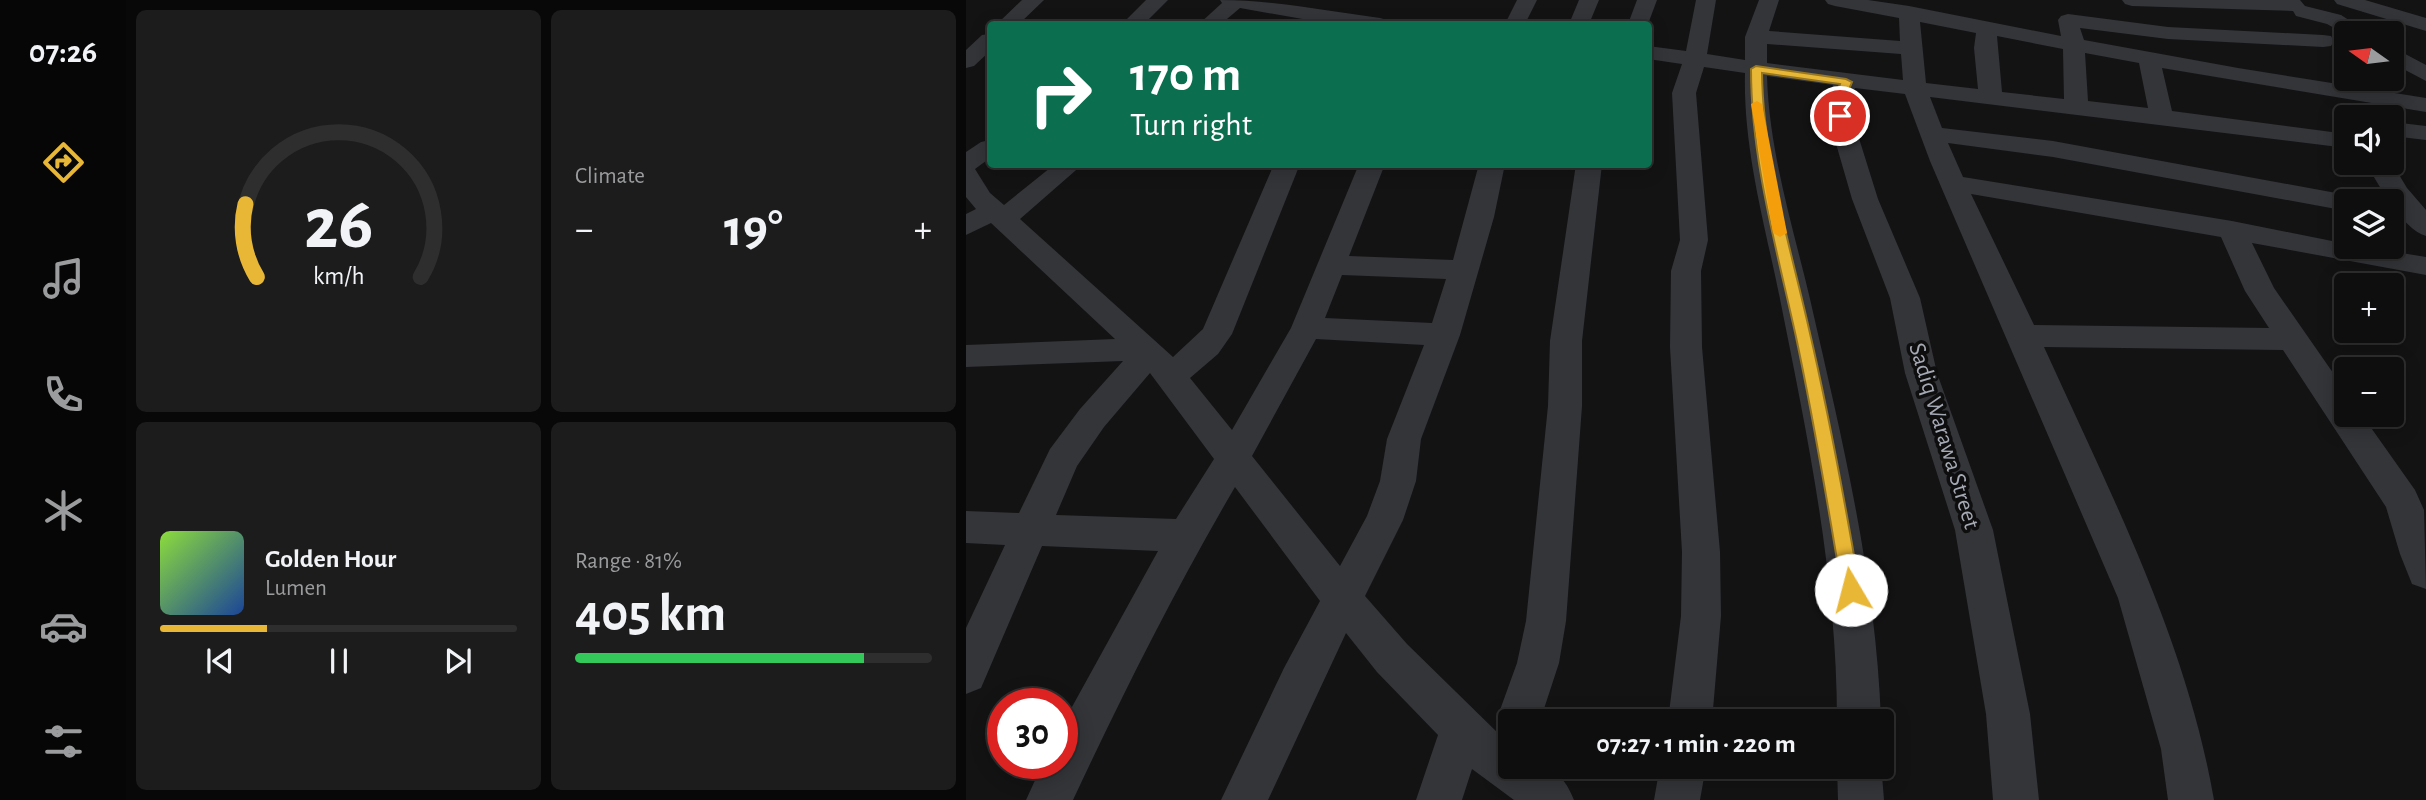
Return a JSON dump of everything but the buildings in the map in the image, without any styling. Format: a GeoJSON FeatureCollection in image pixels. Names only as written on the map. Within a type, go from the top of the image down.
{"type":"FeatureCollection","features":[{"type":"Feature","properties":{"kind":"street"},"geometry":{"type":"LineString","coordinates":[[1010,21],[1034,0]]}},
{"type":"Feature","properties":{"kind":"street"},"geometry":{"type":"LineString","coordinates":[[1135,21],[1158,0]]}},
{"type":"Feature","properties":{"kind":"street"},"geometry":{"type":"LineString","coordinates":[[1230,0],[1336,21]]}},
{"type":"Feature","properties":{"kind":"street"},"geometry":{"type":"LineString","coordinates":[[1516,21],[1527,0]]}},
{"type":"Feature","properties":{"kind":"street"},"geometry":{"type":"LineString","coordinates":[[1580,21],[1589,0]]}},
{"type":"Feature","properties":{"kind":"street"},"geometry":{"type":"LineString","coordinates":[[1639,21],[1647,0]]}},
{"type":"Feature","properties":{"kind":"street"},"geometry":{"type":"LineString","coordinates":[[1691,709],[1701,616],[1701,552],[1686,347],[1686,271],[1694,240],[1684,93],[1695,60],[1706,0]]}},
{"type":"Feature","properties":{"kind":"street"},"geometry":{"type":"LineString","coordinates":[[1769,0],[1756,37],[1756,104],[1770,191],[1837,496],[1851,590],[1858,709]]}},
{"type":"Feature","properties":{"kind":"street"},"geometry":{"type":"LineString","coordinates":[[1835,0],[1896,7],[1987,28],[2238,75],[2334,89]]}},
{"type":"Feature","properties":{"kind":"street"},"geometry":{"type":"LineString","coordinates":[[2132,0],[2297,5],[2337,21]]}},
{"type":"Feature","properties":{"kind":"street"},"geometry":{"type":"LineString","coordinates":[[2344,0],[2426,25]]}},
{"type":"Feature","properties":{"kind":"street"},"geometry":{"type":"LineString","coordinates":[[1213,21],[1236,1]]}},
{"type":"Feature","properties":{"kind":"street"},"geometry":{"type":"LineString","coordinates":[[2297,5],[2334,66]]}},
{"type":"Feature","properties":{"kind":"street"},"geometry":{"type":"LineString","coordinates":[[1896,7],[1912,48],[1915,89],[1953,183],[2138,598],[2183,749],[2191,800]]}},
{"type":"Feature","properties":{"kind":"street"},"geometry":{"type":"LineString","coordinates":[[2076,108],[2074,43],[2065,10],[2192,35],[2329,54]]}},
{"type":"Feature","properties":{"kind":"street"},"geometry":{"type":"LineString","coordinates":[[1987,28],[1985,48],[1991,98]]}},
{"type":"Feature","properties":{"kind":"street"},"geometry":{"type":"LineString","coordinates":[[1756,37],[1912,48]]}},
{"type":"Feature","properties":{"kind":"street"},"geometry":{"type":"LineString","coordinates":[[966,61],[987,43]]}},
{"type":"Feature","properties":{"kind":"street"},"geometry":{"type":"LineString","coordinates":[[1652,53],[1846,82],[2334,139]]}},
{"type":"Feature","properties":{"kind":"street"},"geometry":{"type":"LineString","coordinates":[[2149,58],[2162,118]]}},
{"type":"Feature","properties":{"kind":"street"},"geometry":{"type":"LineString","coordinates":[[2404,61],[2426,75]]}},
{"type":"Feature","properties":{"kind":"street"},"geometry":{"type":"LineString","coordinates":[[2238,75],[2252,128]]}},
{"type":"Feature","properties":{"kind":"street","name":"Sadiq Warawa Street"},"geometry":{"type":"LineString","coordinates":[[1846,82],[1840,97],[1840,116],[1866,199],[1905,298],[1921,373],[1974,530],[2008,714],[2016,800]]}},
{"type":"Feature","properties":{"kind":"street"},"geometry":{"type":"LineString","coordinates":[[2344,91],[2426,105]]}},
{"type":"Feature","properties":{"kind":"street"},"geometry":{"type":"LineString","coordinates":[[2344,91],[2349,105]]}},
{"type":"Feature","properties":{"kind":"street"},"geometry":{"type":"LineString","coordinates":[[2404,131],[2426,134]]}},
{"type":"Feature","properties":{"kind":"street"},"geometry":{"type":"LineString","coordinates":[[1935,134],[2053,149],[2334,201]]}},
{"type":"Feature","properties":{"kind":"street"},"geometry":{"type":"LineString","coordinates":[[966,164],[987,149]]}},
{"type":"Feature","properties":{"kind":"street"},"geometry":{"type":"LineString","coordinates":[[987,219],[1064,168]]}},
{"type":"Feature","properties":{"kind":"street"},"geometry":{"type":"LineString","coordinates":[[966,355],[1155,360],[1207,346],[1216,334],[1248,262],[1285,168]]}},
{"type":"Feature","properties":{"kind":"street"},"geometry":{"type":"LineString","coordinates":[[1049,800],[1097,701],[1186,536],[1234,459],[1306,328],[1370,168]]}},
{"type":"Feature","properties":{"kind":"street"},"geometry":{"type":"LineString","coordinates":[[1244,800],[1342,599],[1384,520],[1398,481],[1404,439],[1444,335],[1480,217],[1491,168]]}},
{"type":"Feature","properties":{"kind":"street"},"geometry":{"type":"LineString","coordinates":[[1522,709],[1538,663],[1546,621],[1565,406],[1566,341],[1588,168]]}},
{"type":"Feature","properties":{"kind":"street"},"geometry":{"type":"LineString","coordinates":[[966,175],[980,198],[987,219],[1155,360],[1342,599],[1392,658],[1485,752],[1498,753]]}},
{"type":"Feature","properties":{"kind":"street"},"geometry":{"type":"LineString","coordinates":[[2386,175],[2423,223]]}},
{"type":"Feature","properties":{"kind":"street"},"geometry":{"type":"LineString","coordinates":[[2388,175],[2426,188]]}},
{"type":"Feature","properties":{"kind":"street"},"geometry":{"type":"LineString","coordinates":[[1953,183],[2426,266]]}},
{"type":"Feature","properties":{"kind":"street"},"geometry":{"type":"LineString","coordinates":[[2404,216],[2423,223]]}},
{"type":"Feature","properties":{"kind":"street"},"geometry":{"type":"LineString","coordinates":[[2232,230],[2260,291],[2402,501],[2422,551]]}},
{"type":"Feature","properties":{"kind":"street"},"geometry":{"type":"LineString","coordinates":[[1333,265],[1462,270]]}},
{"type":"Feature","properties":{"kind":"street"},"geometry":{"type":"LineString","coordinates":[[1306,328],[1444,335]]}},
{"type":"Feature","properties":{"kind":"street"},"geometry":{"type":"LineString","coordinates":[[2023,336],[2293,339]]}},
{"type":"Feature","properties":{"kind":"street"},"geometry":{"type":"LineString","coordinates":[[966,674],[1062,459],[1092,418],[1155,360]]}},
{"type":"Feature","properties":{"kind":"street"},"geometry":{"type":"LineString","coordinates":[[966,527],[1186,536]]}},
{"type":"Feature","properties":{"kind":"street"},"geometry":{"type":"LineString","coordinates":[[1439,800],[1462,730]]}},
{"type":"Feature","properties":{"kind":"street"},"geometry":{"type":"LineString","coordinates":[[1531,779],[1551,800]]}},
{"type":"Feature","properties":{"kind":"street"},"geometry":{"type":"LineString","coordinates":[[1677,800],[1681,779]]}},
{"type":"Feature","properties":{"kind":"street"},"geometry":{"type":"LineString","coordinates":[[1860,779],[1861,800]]}},
{"type":"Feature","properties":{"kind":"slow traffic"},"geometry":{"type":"LineString","coordinates":[[1757,104],[1770,191],[1780,233]]}},
{"type":"Feature","properties":{"kind":"route"},"geometry":{"type":"LineString","coordinates":[[1840,116],[1840,97],[1846,82],[1756,69],[1756,104],[1770,191],[1824,428],[1851,590]]}}]}
